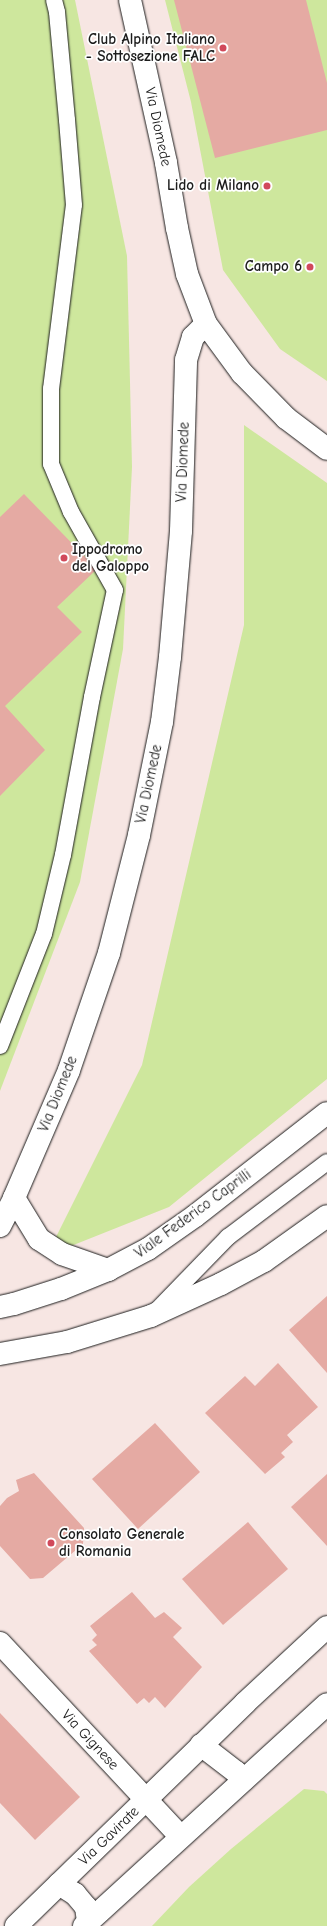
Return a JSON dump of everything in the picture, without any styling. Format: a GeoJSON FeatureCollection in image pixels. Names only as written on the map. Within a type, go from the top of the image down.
{"type":"FeatureCollection","features":[{"type":"Feature","properties":{"kind":"street","name":"Via Diomede"},"geometry":{"type":"LineString","coordinates":[[130,0],[166,163],[177,228],[187,274],[206,324],[242,373],[286,418],[327,449]]}},
{"type":"Feature","properties":{"kind":"street","name":"Via Diomede"},"geometry":{"type":"LineString","coordinates":[[0,1226],[14,1198],[69,1070],[109,954],[139,835],[162,722],[170,657],[181,531],[186,360],[193,337],[206,324]]}},
{"type":"Feature","properties":{"kind":"street","name":"Viale Federico Caprilli"},"geometry":{"type":"LineString","coordinates":[[0,1306],[14,1304],[60,1289],[108,1270],[148,1249],[195,1216],[327,1113]]}},
{"type":"Feature","properties":{"kind":"street"},"geometry":{"type":"LineString","coordinates":[[14,1198],[39,1239],[62,1254],[108,1270]]}},
{"type":"Feature","properties":{"kind":"street"},"geometry":{"type":"LineString","coordinates":[[0,1354],[67,1342],[152,1316],[220,1284],[264,1261],[327,1216]]}},
{"type":"Feature","properties":{"kind":"street","name":"Via Gavirate"},"geometry":{"type":"LineString","coordinates":[[16,1926],[201,1745],[327,1627]]}},
{"type":"Feature","properties":{"kind":"street","name":"Via Gignese"},"geometry":{"type":"LineString","coordinates":[[0,1643],[181,1837]]}},
{"type":"Feature","properties":{"kind":"street"},"geometry":{"type":"LineString","coordinates":[[86,1924],[327,1704]]}},
{"type":"Feature","properties":{"kind":"street"},"geometry":{"type":"LineString","coordinates":[[201,1745],[236,1772],[243,1780]]}},
{"type":"Feature","properties":{"kind":"street"},"geometry":{"type":"LineString","coordinates":[[59,1884],[75,1894],[86,1907],[86,1924]]}},
{"type":"Feature","properties":{"kind":"lane"},"geometry":{"type":"LineString","coordinates":[[0,1046],[44,934],[63,855],[92,697],[115,590],[70,512],[51,464],[51,389],[74,205],[68,120],[57,12],[54,0]]}},
{"type":"Feature","properties":{"kind":"lane"},"geometry":{"type":"LineString","coordinates":[[152,1316],[228,1237],[327,1162]]}},
{"type":"Feature","properties":{"kind":"green space","name":"Ippodromo del Galoppo"},"geometry":{"type":"Polygon","coordinates":[[[0,0],[75,0],[127,256],[132,467],[123,649],[80,882],[0,1091],[0,0]]]}},
{"type":"Feature","properties":{"kind":"green space","name":"Lido di Milano"},"geometry":{"type":"Polygon","coordinates":[[[165,0],[327,0],[327,381],[280,349],[223,270],[191,102],[165,0]]]}},
{"type":"Feature","properties":{"kind":"green space"},"geometry":{"type":"Polygon","coordinates":[[[244,425],[327,483],[327,1079],[169,1207],[71,1246],[52,1245],[142,1065],[244,625],[244,425]]]}},
{"type":"Feature","properties":{"kind":"green space"},"geometry":{"type":"Polygon","coordinates":[[[304,1789],[324,1791],[327,1794],[327,1926],[152,1926],[189,1887],[231,1849],[304,1789]]]}},
{"type":"Feature","properties":{"kind":"building"},"geometry":{"type":"Polygon","coordinates":[[[174,0],[306,0],[327,83],[327,130],[215,158],[174,0]]]}},
{"type":"Feature","properties":{"kind":"building"},"geometry":{"type":"Polygon","coordinates":[[[24,494],[97,569],[57,607],[82,632],[5,706],[45,750],[0,796],[0,517],[24,494]]]}},
{"type":"Feature","properties":{"kind":"building"},"geometry":{"type":"Polygon","coordinates":[[[327,1296],[327,1373],[289,1330],[327,1296]]]}},
{"type":"Feature","properties":{"kind":"building"},"geometry":{"type":"Polygon","coordinates":[[[278,1363],[318,1407],[287,1435],[293,1442],[281,1453],[285,1457],[265,1474],[205,1413],[245,1376],[255,1386],[278,1363]]]}},
{"type":"Feature","properties":{"kind":"building"},"geometry":{"type":"Polygon","coordinates":[[[155,1423],[200,1472],[138,1529],[92,1479],[155,1423]]]}},
{"type":"Feature","properties":{"kind":"building"},"geometry":{"type":"Polygon","coordinates":[[[34,1473],[84,1528],[83,1544],[43,1578],[30,1579],[0,1546],[0,1506],[7,1498],[19,1491],[16,1480],[34,1473]]]}},
{"type":"Feature","properties":{"kind":"building"},"geometry":{"type":"Polygon","coordinates":[[[327,1474],[327,1546],[291,1507],[327,1474]]]}},
{"type":"Feature","properties":{"kind":"building"},"geometry":{"type":"Polygon","coordinates":[[[248,1522],[288,1569],[223,1625],[182,1579],[248,1522]]]}},
{"type":"Feature","properties":{"kind":"building"},"geometry":{"type":"Polygon","coordinates":[[[132,1592],[155,1618],[164,1612],[182,1628],[173,1637],[202,1667],[165,1708],[155,1697],[149,1703],[144,1698],[137,1704],[89,1651],[97,1645],[92,1640],[97,1635],[90,1626],[132,1592]]]}},
{"type":"Feature","properties":{"kind":"building"},"geometry":{"type":"Polygon","coordinates":[[[0,1713],[80,1797],[35,1840],[0,1803],[0,1713]]]}},
{"type":"Feature","properties":{"kind":"place","name":"Club Alpino Italiano - Sottosezione FALC"},"geometry":{"type":"Point","coordinates":[223,48]}},
{"type":"Feature","properties":{"kind":"place","name":"Lido di Milano"},"geometry":{"type":"Point","coordinates":[267,186]}},
{"type":"Feature","properties":{"kind":"place","name":"Campo 6"},"geometry":{"type":"Point","coordinates":[310,267]}},
{"type":"Feature","properties":{"kind":"place","name":"Ippodromo del Galoppo"},"geometry":{"type":"Point","coordinates":[64,558]}},
{"type":"Feature","properties":{"kind":"place","name":"Consolato Generale di Romania"},"geometry":{"type":"Point","coordinates":[51,1543]}}]}
